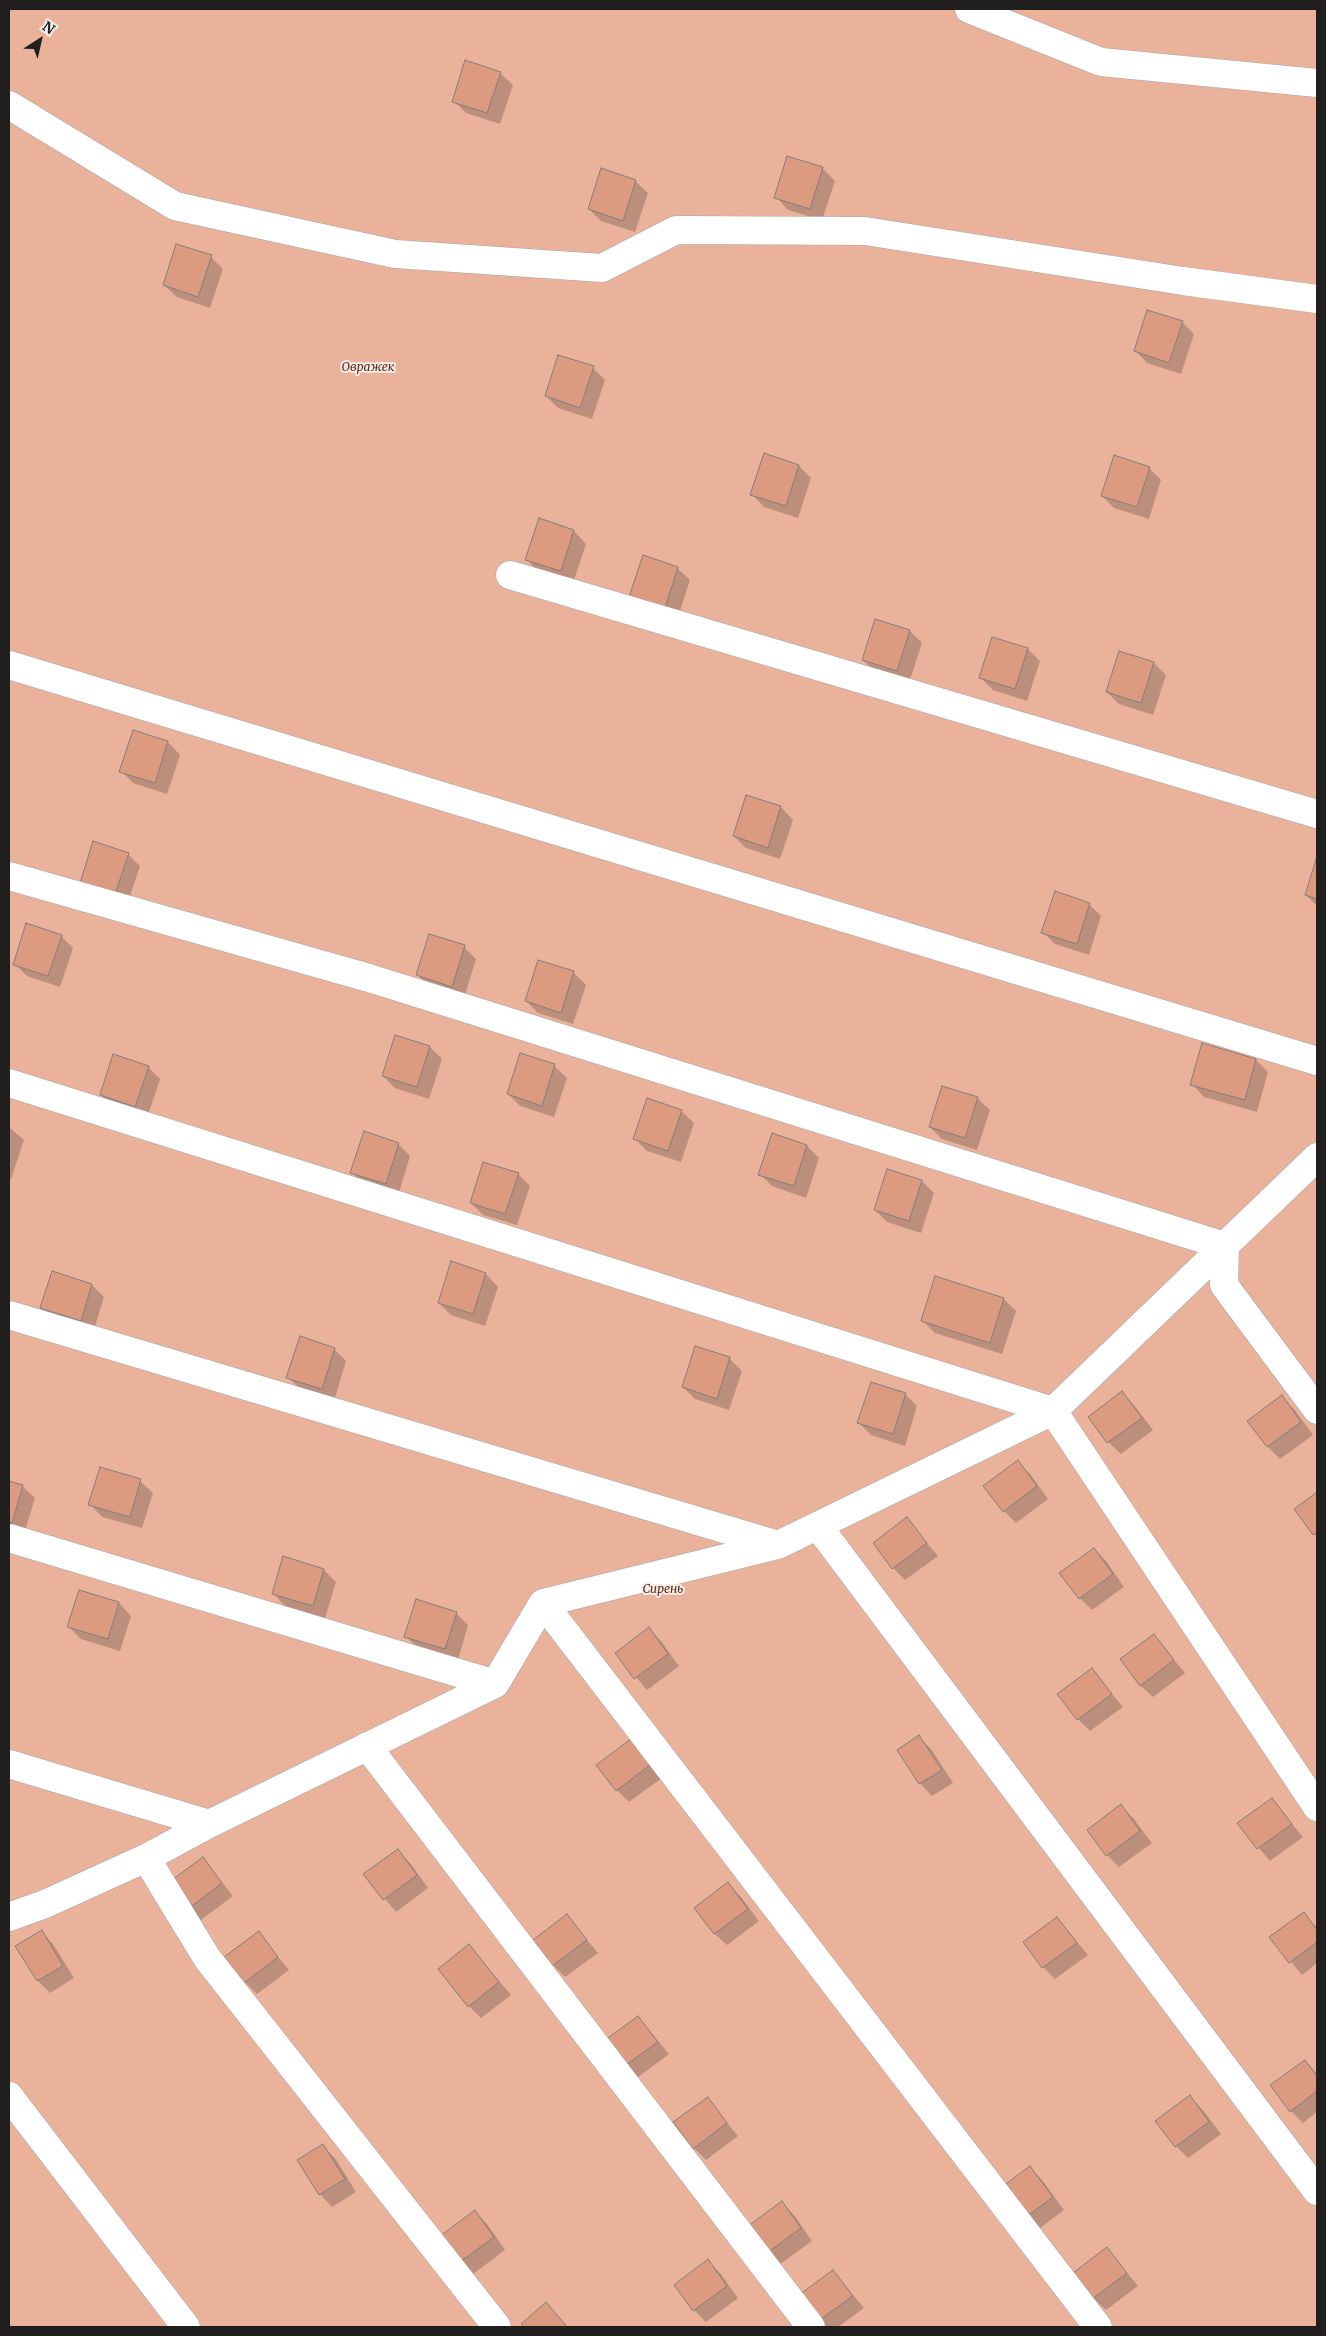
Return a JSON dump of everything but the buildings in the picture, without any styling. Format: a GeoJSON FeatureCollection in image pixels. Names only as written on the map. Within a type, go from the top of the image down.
{"type":"FeatureCollection","features":[{"type":"Feature","properties":{"kind":"street"},"geometry":{"type":"LineString","coordinates":[[969,9],[1101,62],[1317,83]]}},
{"type":"Feature","properties":{"kind":"street"},"geometry":{"type":"LineString","coordinates":[[9,105],[175,206],[395,254],[602,268],[676,230],[865,231],[1183,281],[1317,298]]}},
{"type":"Feature","properties":{"kind":"street"},"geometry":{"type":"LineString","coordinates":[[510,575],[1317,814]]}},
{"type":"Feature","properties":{"kind":"street"},"geometry":{"type":"LineString","coordinates":[[9,665],[1317,1061]]}},
{"type":"Feature","properties":{"kind":"street"},"geometry":{"type":"LineString","coordinates":[[9,876],[369,978],[1225,1246]]}},
{"type":"Feature","properties":{"kind":"street"},"geometry":{"type":"LineString","coordinates":[[9,1083],[1053,1411],[1317,1807]]}},
{"type":"Feature","properties":{"kind":"street"},"geometry":{"type":"LineString","coordinates":[[9,1917],[45,1904],[146,1858],[209,1824],[494,1684],[543,1603],[778,1546],[1053,1411],[1317,1157]]}},
{"type":"Feature","properties":{"kind":"street"},"geometry":{"type":"LineString","coordinates":[[1225,1246],[1224,1285],[1317,1410]]}},
{"type":"Feature","properties":{"kind":"street"},"geometry":{"type":"LineString","coordinates":[[9,1315],[778,1546]]}},
{"type":"Feature","properties":{"kind":"street"},"geometry":{"type":"LineString","coordinates":[[818,1526],[1317,2191]]}},
{"type":"Feature","properties":{"kind":"street"},"geometry":{"type":"LineString","coordinates":[[9,1538],[494,1684]]}},
{"type":"Feature","properties":{"kind":"street"},"geometry":{"type":"LineString","coordinates":[[543,1603],[1098,2327]]}},
{"type":"Feature","properties":{"kind":"street"},"geometry":{"type":"LineString","coordinates":[[368,1746],[810,2327]]}},
{"type":"Feature","properties":{"kind":"street"},"geometry":{"type":"LineString","coordinates":[[9,1764],[209,1824]]}},
{"type":"Feature","properties":{"kind":"street"},"geometry":{"type":"LineString","coordinates":[[146,1858],[207,1958],[497,2327]]}},
{"type":"Feature","properties":{"kind":"street"},"geometry":{"type":"LineString","coordinates":[[9,2096],[186,2327]]}},
{"type":"Feature","properties":{"kind":"green space","name":"Сирень"},"geometry":{"type":"Polygon","coordinates":[[[9,9],[1317,9],[1317,2327],[9,2327],[9,9]]]}},
{"type":"Feature","properties":{"kind":"park label","name":"Овражек"},"geometry":{"type":"Point","coordinates":[368,368]}}]}
